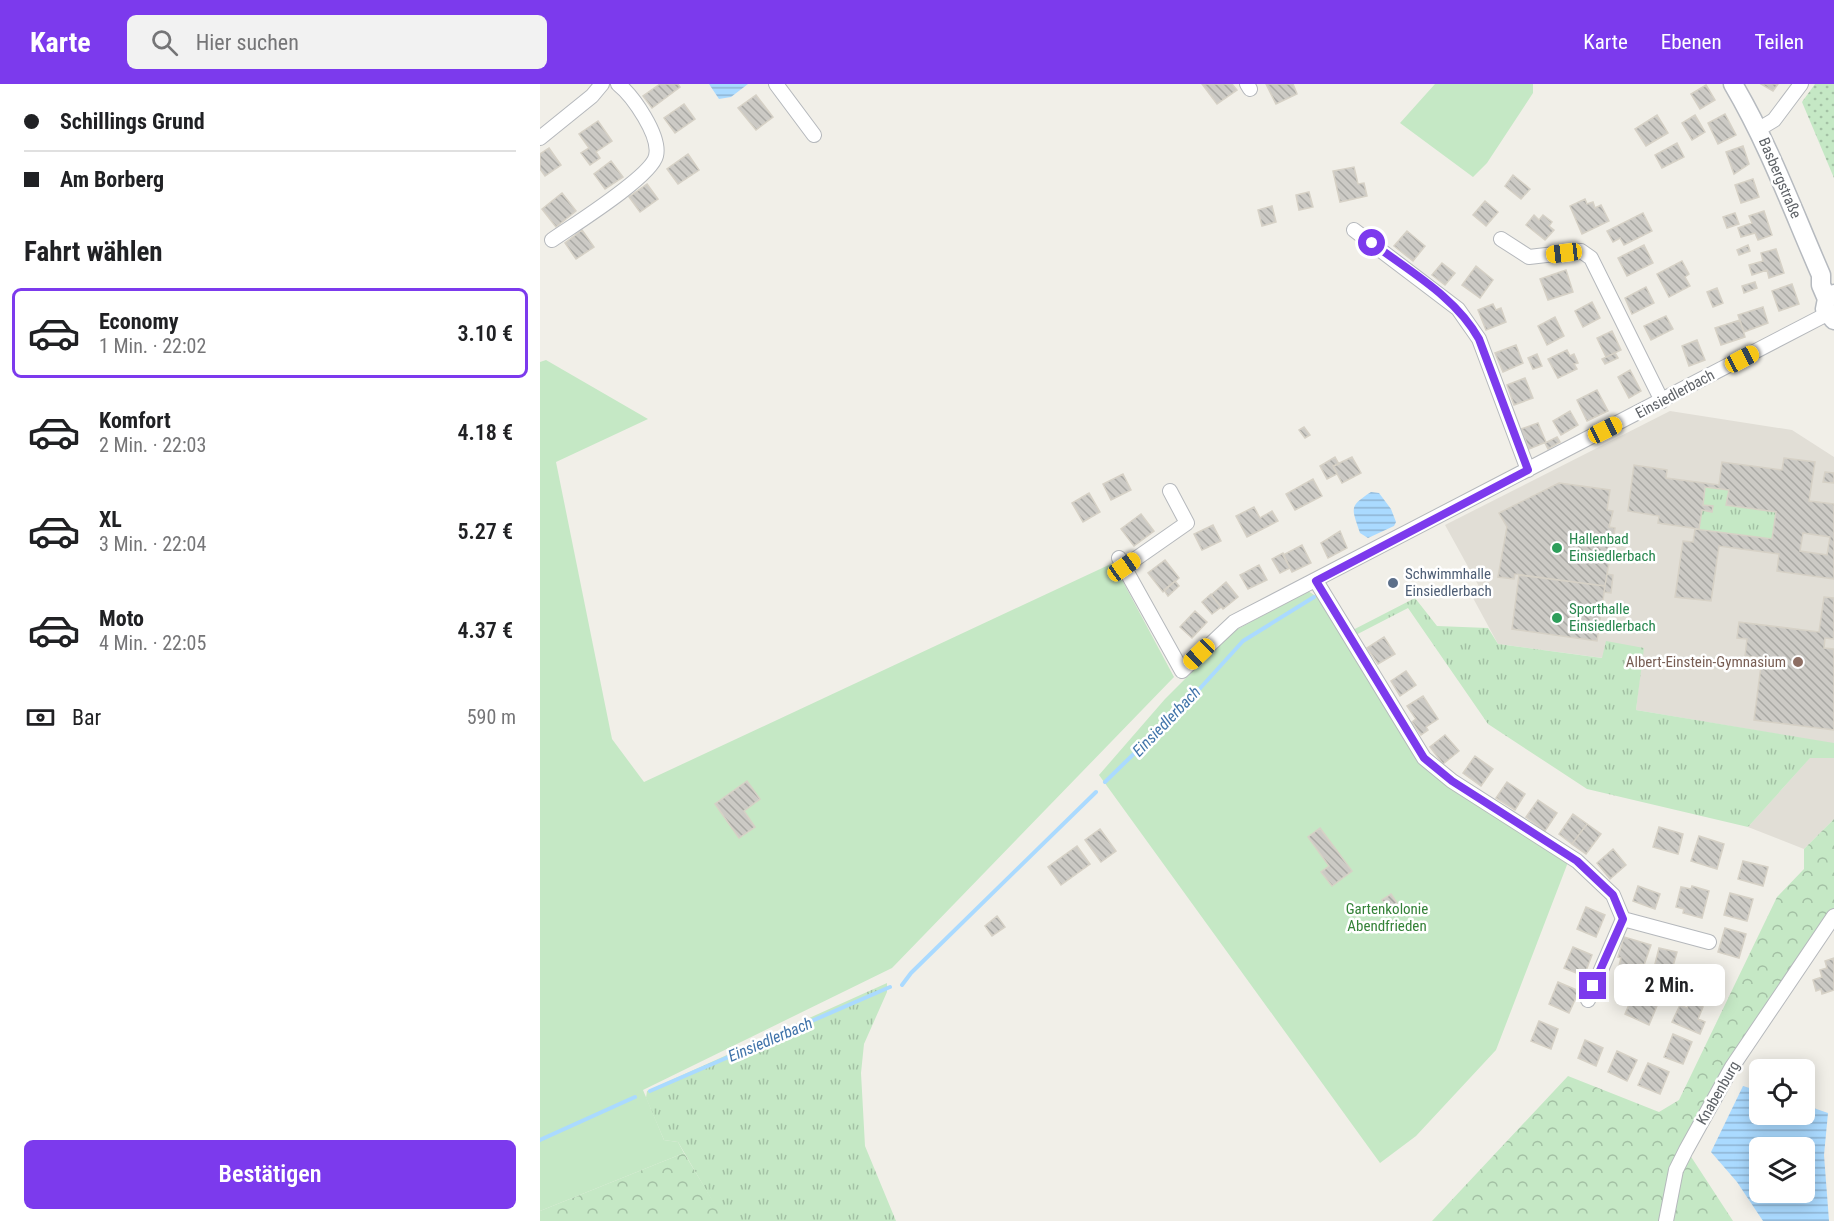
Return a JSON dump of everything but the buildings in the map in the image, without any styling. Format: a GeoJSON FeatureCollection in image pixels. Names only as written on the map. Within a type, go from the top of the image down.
{"type":"FeatureCollection","features":[{"type":"Feature","properties":{"kind":"main road","name":"Basbergstraße"},"geometry":{"type":"LineString","coordinates":[[1733,84],[1760,129],[1821,276],[1821,285],[1831,304]]}},
{"type":"Feature","properties":{"kind":"street"},"geometry":{"type":"LineString","coordinates":[[540,138],[592,96],[602,84]]}},
{"type":"Feature","properties":{"kind":"street"},"geometry":{"type":"LineString","coordinates":[[552,240],[622,191],[652,166],[657,155],[656,141],[636,104],[618,84]]}},
{"type":"Feature","properties":{"kind":"street"},"geometry":{"type":"LineString","coordinates":[[776,84],[814,135]]}},
{"type":"Feature","properties":{"kind":"street"},"geometry":{"type":"LineString","coordinates":[[1760,129],[1774,120],[1801,84]]}},
{"type":"Feature","properties":{"kind":"street"},"geometry":{"type":"LineString","coordinates":[[1354,230],[1458,309],[1470,322],[1479,339],[1528,470]]}},
{"type":"Feature","properties":{"kind":"street"},"geometry":{"type":"LineString","coordinates":[[1502,239],[1529,257],[1581,251],[1591,258],[1662,401]]}},
{"type":"Feature","properties":{"kind":"street","name":"Einsiedlerbach"},"geometry":{"type":"LineString","coordinates":[[1170,491],[1187,523],[1122,562],[1182,671],[1234,622],[1662,401],[1831,304]]}},
{"type":"Feature","properties":{"kind":"street"},"geometry":{"type":"LineString","coordinates":[[1316,581],[1424,758],[1452,781],[1577,861],[1613,895],[1623,919],[1588,1000]]}},
{"type":"Feature","properties":{"kind":"street","name":"Knabenburg"},"geometry":{"type":"LineString","coordinates":[[1666,1221],[1676,1170],[1732,1066],[1834,916]]}},
{"type":"Feature","properties":{"kind":"street"},"geometry":{"type":"LineString","coordinates":[[1623,919],[1709,942]]}},
{"type":"Feature","properties":{"kind":"shaded area"},"geometry":{"type":"Polygon","coordinates":[[[1670,411],[1792,430],[1834,457],[1834,819],[1804,849],[1748,827],[1824,742],[1636,710],[1643,648],[1603,658],[1498,644],[1473,598],[1482,592],[1445,525],[1670,411]]]}},
{"type":"Feature","properties":{"kind":"green space"},"geometry":{"type":"Polygon","coordinates":[[[1435,84],[1533,84],[1533,93],[1487,163],[1473,177],[1400,123],[1435,84]]]}},
{"type":"Feature","properties":{"kind":"green space"},"geometry":{"type":"Polygon","coordinates":[[[1815,84],[1834,84],[1834,178],[1802,102],[1815,84]]]}},
{"type":"Feature","properties":{"kind":"green space"},"geometry":{"type":"Polygon","coordinates":[[[546,360],[648,419],[556,462],[612,739],[644,782],[1113,563],[1174,677],[892,968],[643,1090],[664,1140],[678,1142],[684,1153],[540,1211],[540,362],[546,360]]]}},
{"type":"Feature","properties":{"kind":"green space"},"geometry":{"type":"Polygon","coordinates":[[[1705,487],[1729,490],[1727,505],[1776,512],[1772,539],[1699,530],[1702,510],[1712,512],[1713,506],[1703,505],[1705,487]]]}},
{"type":"Feature","properties":{"kind":"green space","name":"Gartenkolonie Abendfrieden"},"geometry":{"type":"Polygon","coordinates":[[[1308,591],[1330,605],[1424,758],[1570,857],[1496,1050],[1416,1136],[1380,1163],[1099,775],[1165,699],[1232,632],[1308,591]]]}},
{"type":"Feature","properties":{"kind":"green space"},"geometry":{"type":"Polygon","coordinates":[[[1415,598],[1437,626],[1488,628],[1498,644],[1602,658],[1606,641],[1644,648],[1636,710],[1834,743],[1834,758],[1810,758],[1748,827],[1587,789],[1488,724],[1408,608],[1350,638],[1347,633],[1415,598]]]}},
{"type":"Feature","properties":{"kind":"green space"},"geometry":{"type":"Polygon","coordinates":[[[1834,819],[1834,916],[1686,1149],[1733,1221],[1432,1221],[1568,1076],[1659,1112],[1679,1100],[1777,897],[1804,869],[1804,849],[1834,819]]]}},
{"type":"Feature","properties":{"kind":"green space"},"geometry":{"type":"Polygon","coordinates":[[[887,983],[887,992],[864,1044],[861,1073],[865,1146],[896,1221],[724,1221],[678,1142],[664,1140],[646,1098],[647,1091],[887,983]]]}},
{"type":"Feature","properties":{"kind":"green space"},"geometry":{"type":"Polygon","coordinates":[[[684,1153],[725,1221],[540,1221],[540,1211],[684,1153]]]}},
{"type":"Feature","properties":{"kind":"water"},"geometry":{"type":"Polygon","coordinates":[[[709,84],[748,84],[731,97],[719,99],[709,84]]]}},
{"type":"Feature","properties":{"kind":"water"},"geometry":{"type":"Polygon","coordinates":[[[1371,492],[1379,493],[1391,509],[1396,522],[1394,526],[1368,538],[1360,533],[1354,509],[1358,501],[1371,492]]]}},
{"type":"Feature","properties":{"kind":"water"},"geometry":{"type":"Polygon","coordinates":[[[1743,1086],[1749,1088],[1749,1125],[1815,1125],[1815,1108],[1828,1113],[1824,1155],[1829,1221],[1763,1221],[1751,1203],[1815,1203],[1815,1137],[1749,1137],[1749,1200],[1711,1152],[1743,1086]]]}},
{"type":"Feature","properties":{"kind":"waterway","name":"Einsiedlerbach"},"geometry":{"type":"LineString","coordinates":[[1105,782],[1194,695],[1243,641],[1314,597]]}},
{"type":"Feature","properties":{"kind":"waterway","name":"Einsiedlerbach"},"geometry":{"type":"LineString","coordinates":[[902,985],[911,973],[1096,792]]}},
{"type":"Feature","properties":{"kind":"waterway","name":"Einsiedlerbach"},"geometry":{"type":"LineString","coordinates":[[650,1091],[890,987]]}},
{"type":"Feature","properties":{"kind":"waterway","name":"Einsiedlerbach"},"geometry":{"type":"LineString","coordinates":[[540,1140],[635,1097]]}},
{"type":"Feature","properties":{"kind":"place","name":"Hallenbad Einsiedlerbach"},"geometry":{"type":"Point","coordinates":[1557,548]}},
{"type":"Feature","properties":{"kind":"place","name":"Schwimmhalle Einsiedlerbach"},"geometry":{"type":"Point","coordinates":[1393,583]}},
{"type":"Feature","properties":{"kind":"place","name":"Sporthalle Einsiedlerbach"},"geometry":{"type":"Point","coordinates":[1557,618]}},
{"type":"Feature","properties":{"kind":"place","name":"Albert-Einstein-Gymnasium"},"geometry":{"type":"Point","coordinates":[1798,662]}},
{"type":"Feature","properties":{"kind":"route"},"geometry":{"type":"LineString","coordinates":[[1372,243],[1458,309],[1470,322],[1479,339],[1528,470],[1316,581],[1424,758],[1452,781],[1577,861],[1613,895],[1623,919],[1593,986]]}}]}
